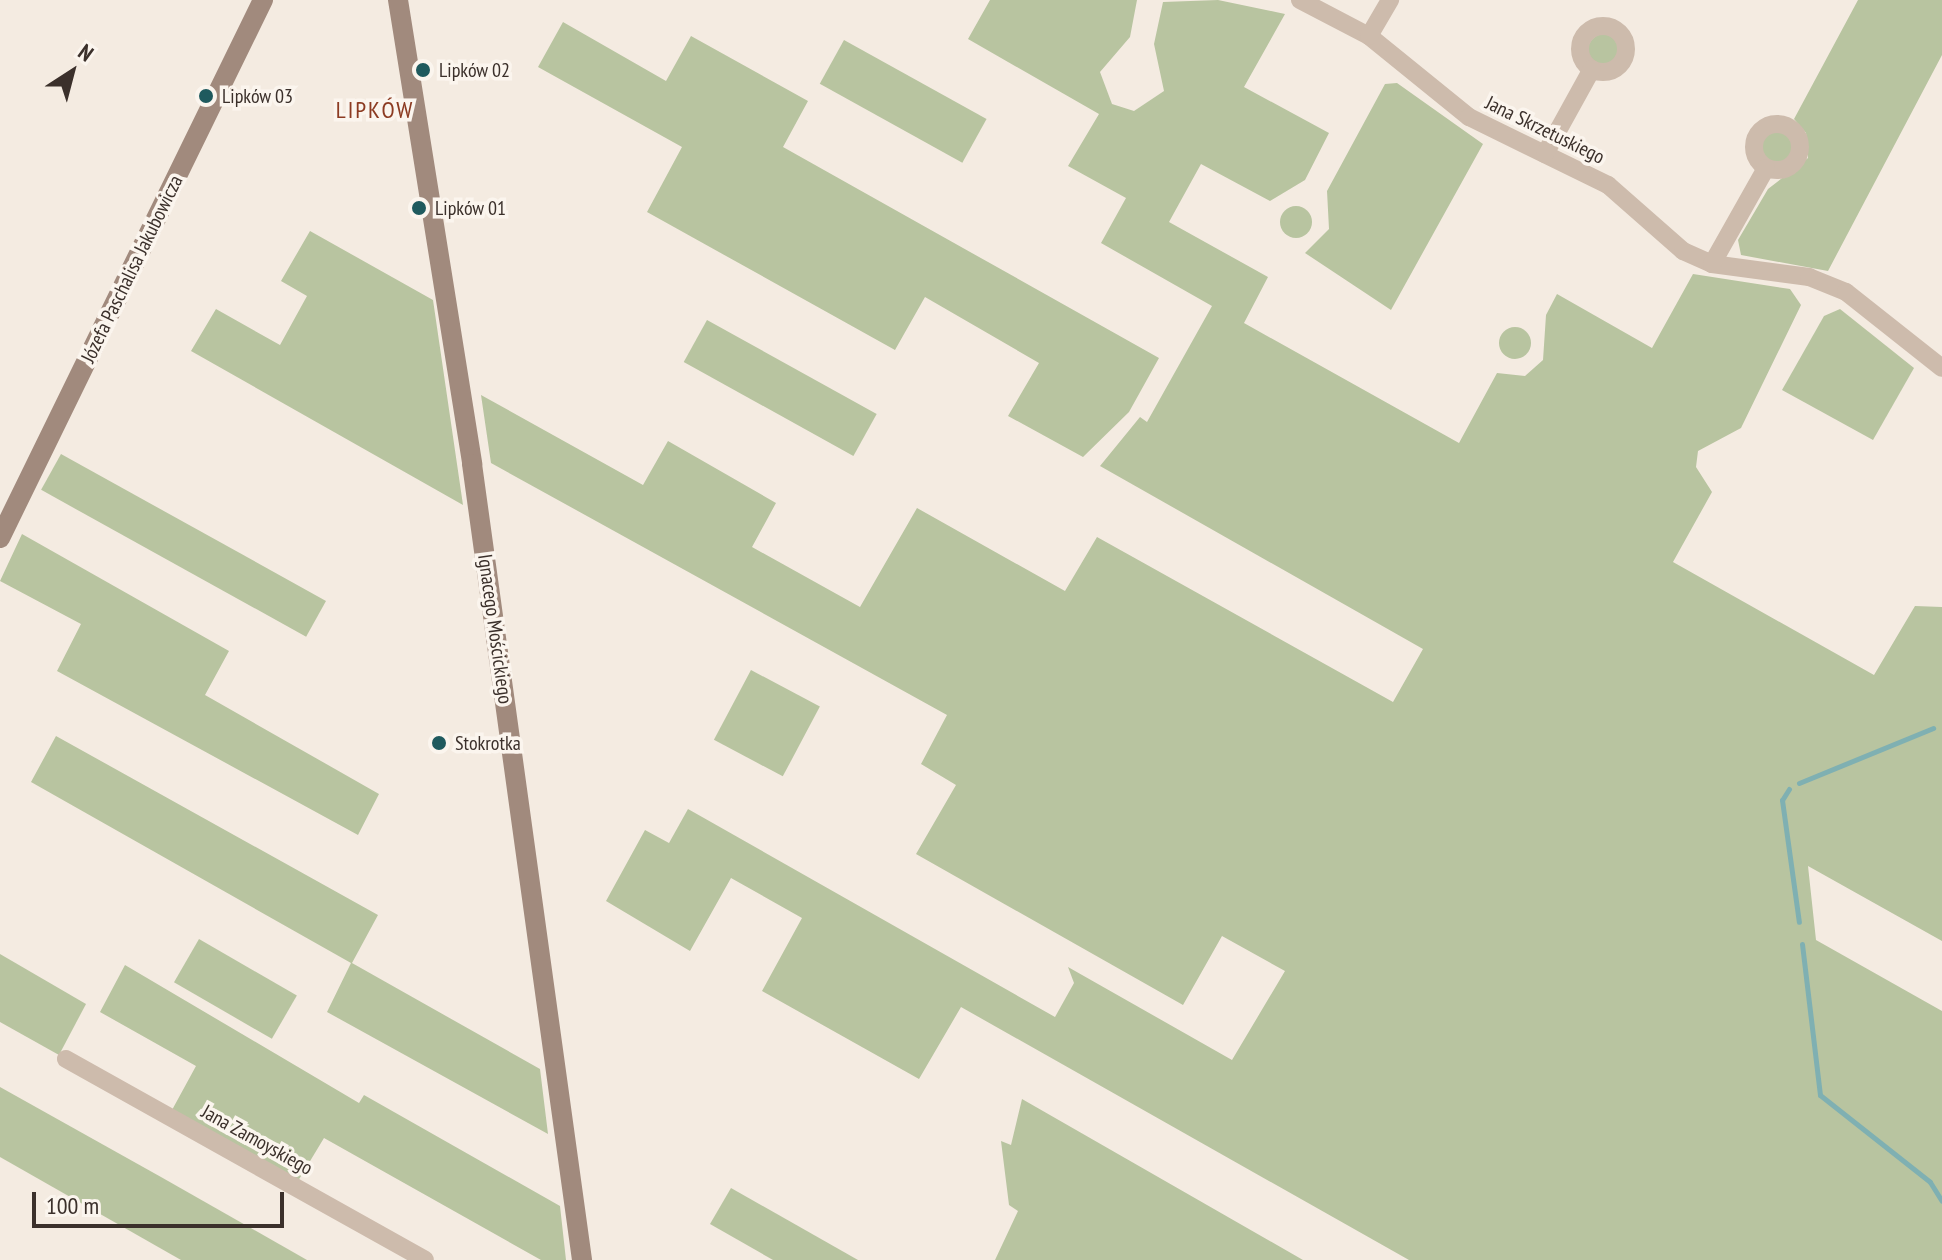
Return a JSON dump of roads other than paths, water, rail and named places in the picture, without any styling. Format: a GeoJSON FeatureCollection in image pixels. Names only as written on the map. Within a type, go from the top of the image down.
{"type":"FeatureCollection","features":[{"type":"Feature","properties":{"kind":"street","name":"Józefa Paschalisa Jakubowicza"},"geometry":{"type":"LineString","coordinates":[[0,538],[263,0]]}},
{"type":"Feature","properties":{"kind":"street","name":"Ignacego Mościckiego"},"geometry":{"type":"LineString","coordinates":[[398,0],[474,479],[582,1260]]}},
{"type":"Feature","properties":{"kind":"street","name":"Jana Skrzetuskiego"},"geometry":{"type":"LineString","coordinates":[[1300,0],[1369,36],[1440,98],[1608,185],[1662,237],[1712,264],[1809,277],[1846,292],[1942,368]]}},
{"type":"Feature","properties":{"kind":"street"},"geometry":{"type":"LineString","coordinates":[[1369,36],[1390,0]]}},
{"type":"Feature","properties":{"kind":"street"},"geometry":{"type":"LineString","coordinates":[[1545,154],[1592,69]]}},
{"type":"Feature","properties":{"kind":"street"},"geometry":{"type":"LineString","coordinates":[[1712,264],[1766,168]]}},
{"type":"Feature","properties":{"kind":"street","name":"Jana Zamoyskiego"},"geometry":{"type":"LineString","coordinates":[[66,1059],[425,1260]]}},
{"type":"Feature","properties":{"kind":"waterway"},"geometry":{"type":"LineString","coordinates":[[1799,783],[1933,728]]}},
{"type":"Feature","properties":{"kind":"waterway"},"geometry":{"type":"LineString","coordinates":[[1789,789],[1782,800],[1799,922]]}},
{"type":"Feature","properties":{"kind":"waterway"},"geometry":{"type":"LineString","coordinates":[[1802,944],[1820,1095],[1930,1182],[1942,1201]]}},
{"type":"Feature","properties":{"kind":"place","name":"Lipków 02"},"geometry":{"type":"Point","coordinates":[423,70]}},
{"type":"Feature","properties":{"kind":"place","name":"Lipków 03"},"geometry":{"type":"Point","coordinates":[206,96]}},
{"type":"Feature","properties":{"kind":"place","name":"Lipków 01"},"geometry":{"type":"Point","coordinates":[419,208]}},
{"type":"Feature","properties":{"kind":"place","name":"Stokrotka"},"geometry":{"type":"Point","coordinates":[439,743]}},
{"type":"Feature","properties":{"kind":"district","name":"LIPKÓW"},"geometry":{"type":"Point","coordinates":[375,110]}}]}
